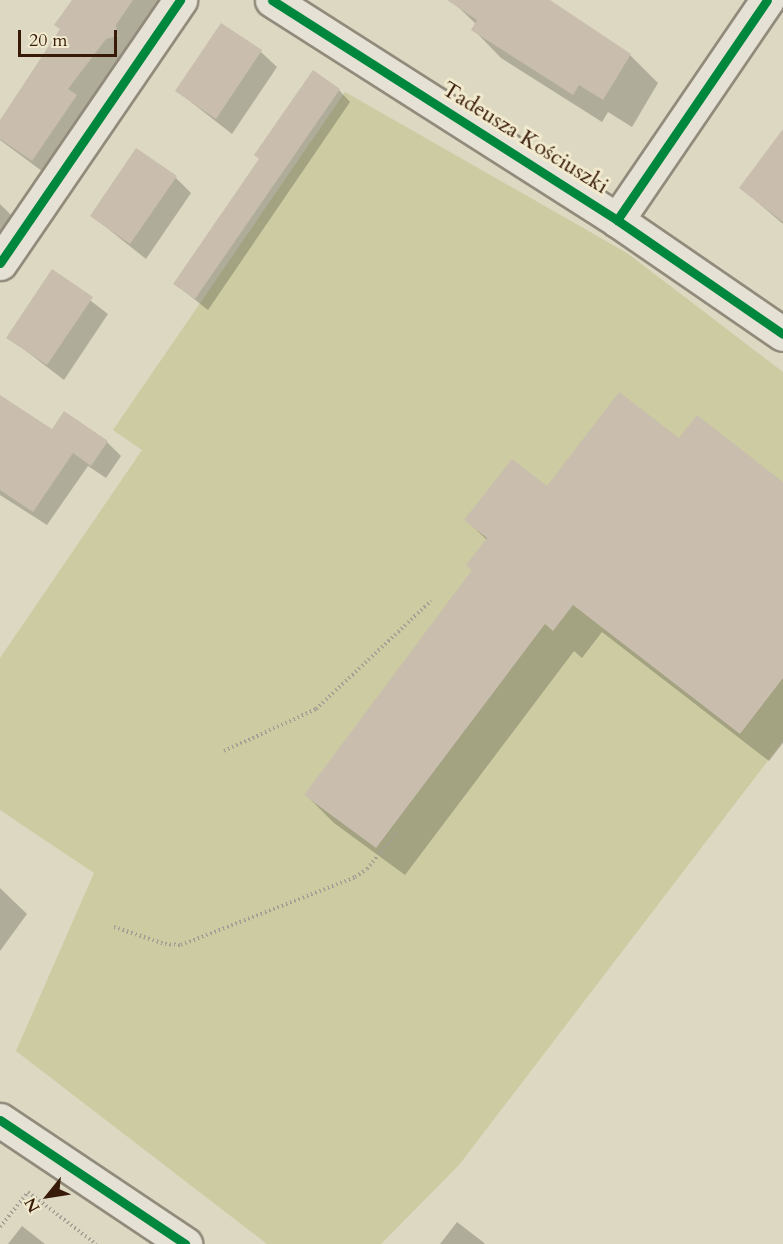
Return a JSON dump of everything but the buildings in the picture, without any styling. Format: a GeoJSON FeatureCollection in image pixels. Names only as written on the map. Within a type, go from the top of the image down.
{"type":"FeatureCollection","features":[{"type":"Feature","properties":{"kind":"street"},"geometry":{"type":"LineString","coordinates":[[0,263],[180,0]]}},
{"type":"Feature","properties":{"kind":"street","name":"Tadeusza Kościuszki"},"geometry":{"type":"LineString","coordinates":[[272,0],[617,220],[783,334]]}},
{"type":"Feature","properties":{"kind":"street"},"geometry":{"type":"LineString","coordinates":[[617,220],[767,0]]}},
{"type":"Feature","properties":{"kind":"street"},"geometry":{"type":"LineString","coordinates":[[0,1120],[185,1244]]}},
{"type":"Feature","properties":{"kind":"path"},"geometry":{"type":"LineString","coordinates":[[224,751],[316,709],[431,601]]}},
{"type":"Feature","properties":{"kind":"path"},"geometry":{"type":"LineString","coordinates":[[114,927],[165,944],[181,945],[355,877],[367,869],[398,831]]}},
{"type":"Feature","properties":{"kind":"path"},"geometry":{"type":"LineString","coordinates":[[0,1227],[28,1192],[96,1244]]}},
{"type":"Feature","properties":{"kind":"green space"},"geometry":{"type":"Polygon","coordinates":[[[345,92],[627,253],[783,372],[783,741],[459,1165],[381,1244],[267,1244],[16,1051],[94,873],[0,810],[0,658],[142,450],[113,430],[345,92]]]}},
{"type":"Feature","properties":{"kind":"cycle path"},"geometry":{"type":"LineString","coordinates":[[0,263],[180,0]]}},
{"type":"Feature","properties":{"kind":"cycle path"},"geometry":{"type":"LineString","coordinates":[[272,0],[617,220],[783,334]]}},
{"type":"Feature","properties":{"kind":"cycle path"},"geometry":{"type":"LineString","coordinates":[[617,220],[767,0]]}},
{"type":"Feature","properties":{"kind":"cycle path"},"geometry":{"type":"LineString","coordinates":[[0,1120],[185,1244]]}}]}
